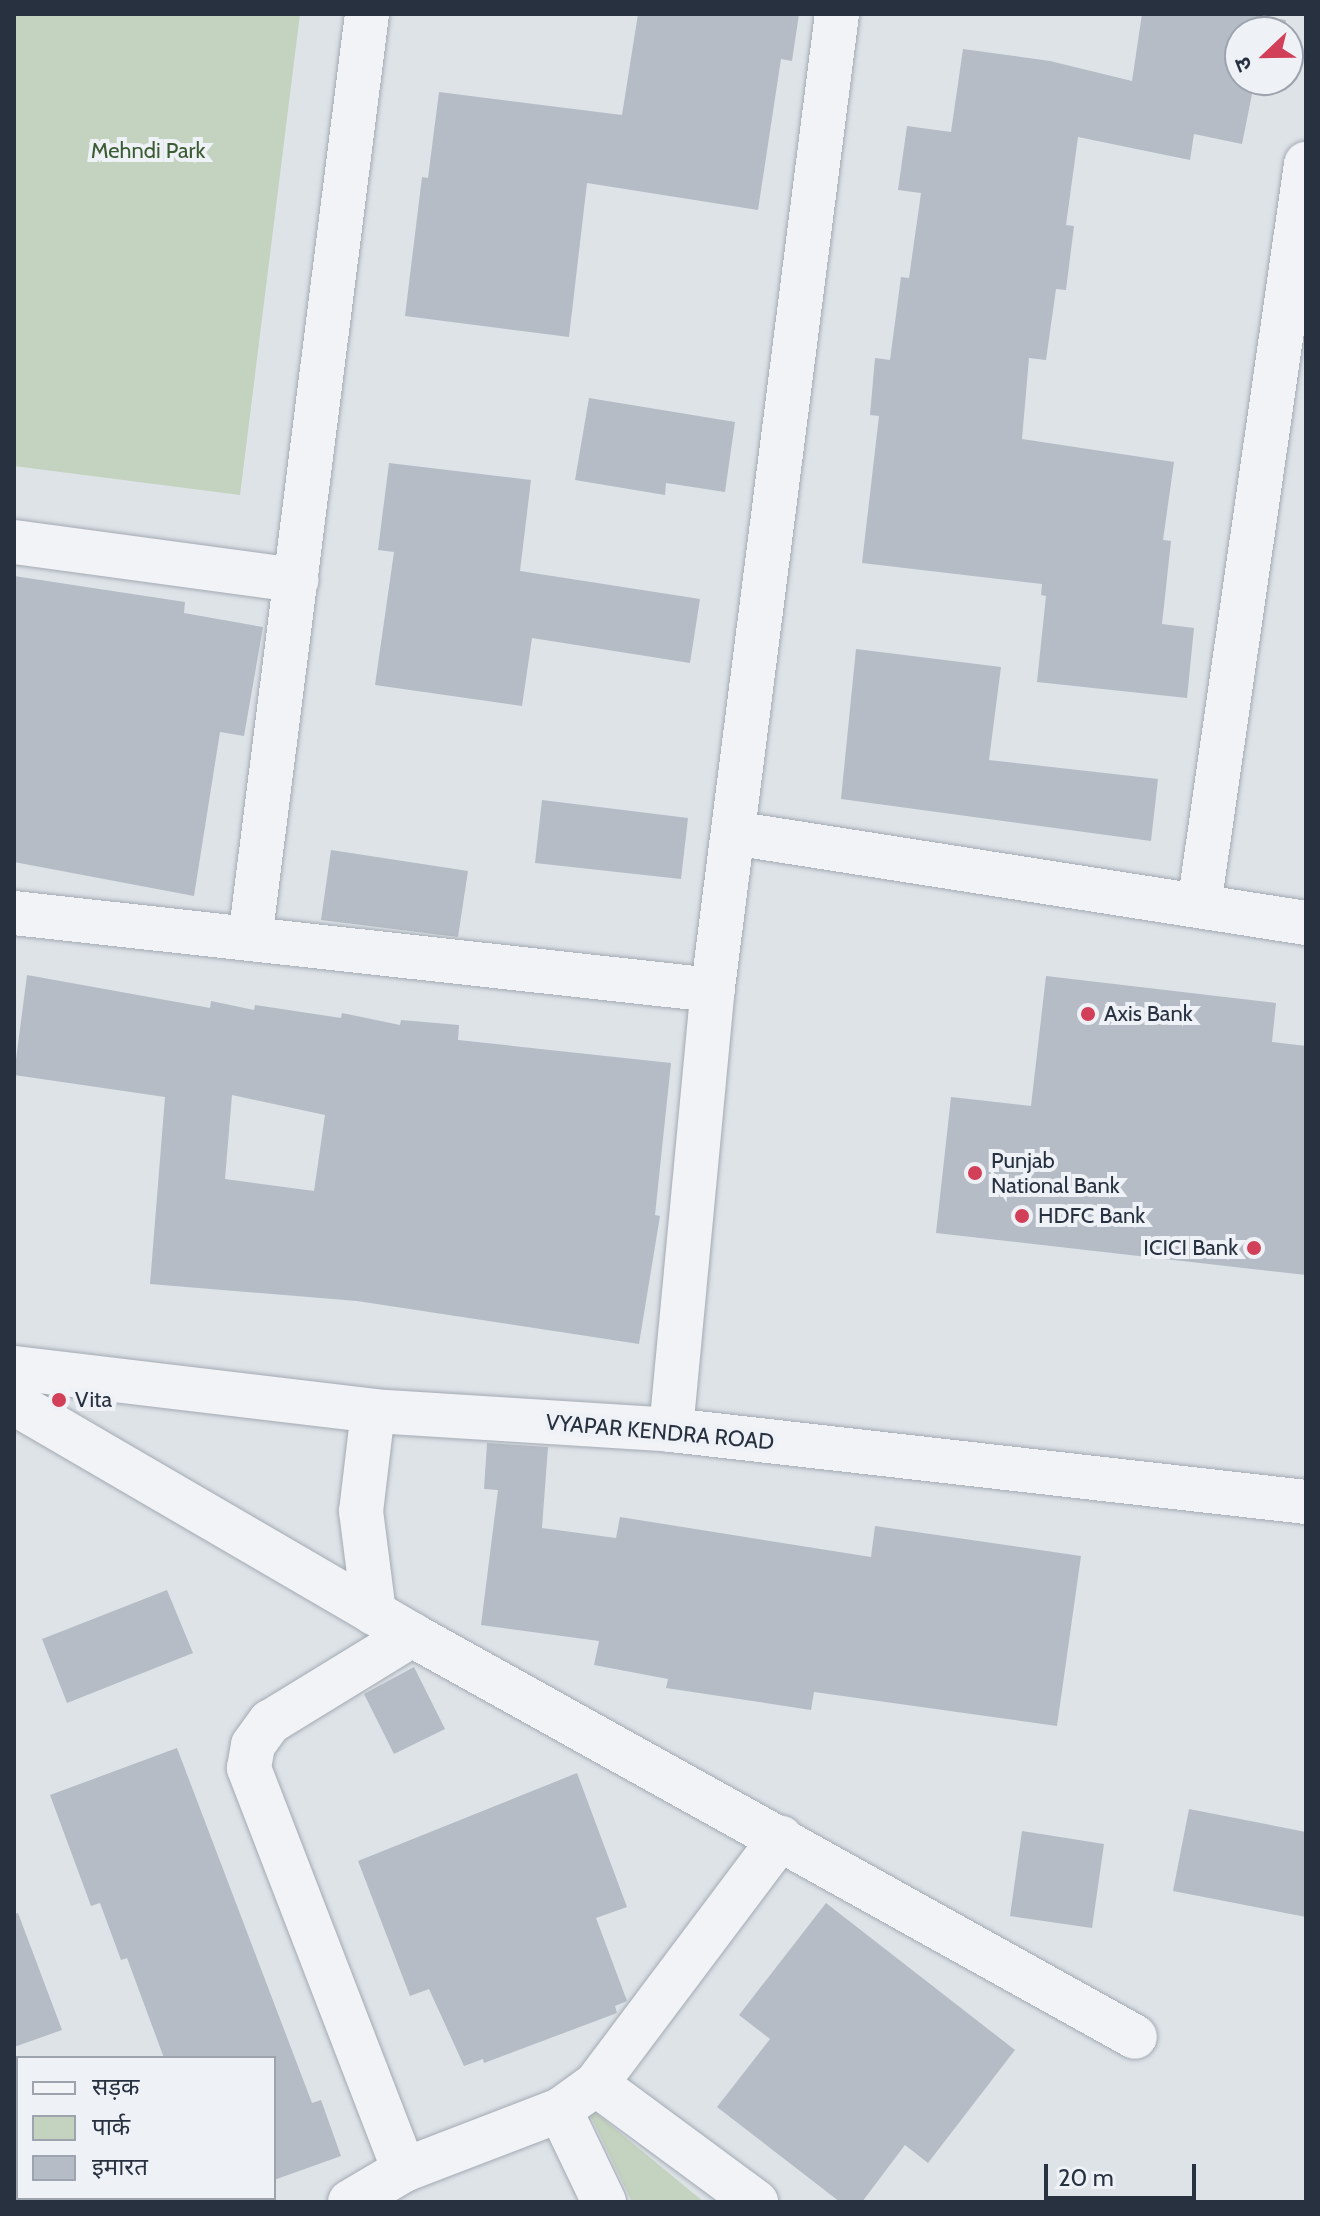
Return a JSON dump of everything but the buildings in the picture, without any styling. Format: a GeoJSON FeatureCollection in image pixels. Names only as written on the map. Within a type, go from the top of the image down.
{"type":"FeatureCollection","features":[{"type":"Feature","properties":{"kind":"street"},"geometry":{"type":"LineString","coordinates":[[250,939],[367,14]]}},
{"type":"Feature","properties":{"kind":"street"},"geometry":{"type":"LineString","coordinates":[[671,1430],[713,990],[837,14]]}},
{"type":"Feature","properties":{"kind":"street"},"geometry":{"type":"LineString","coordinates":[[1199,906],[1306,164]]}},
{"type":"Feature","properties":{"kind":"street"},"geometry":{"type":"LineString","coordinates":[[14,542],[296,580]]}},
{"type":"Feature","properties":{"kind":"street"},"geometry":{"type":"LineString","coordinates":[[733,833],[1306,923]]}},
{"type":"Feature","properties":{"kind":"street"},"geometry":{"type":"LineString","coordinates":[[14,913],[713,990]]}},
{"type":"Feature","properties":{"kind":"street","name":"VYAPAR KENDRA ROAD"},"geometry":{"type":"LineString","coordinates":[[14,1368],[373,1411],[671,1430],[1306,1502]]}},
{"type":"Feature","properties":{"kind":"street"},"geometry":{"type":"LineString","coordinates":[[14,1403],[412,1635],[1135,2037]]}},
{"type":"Feature","properties":{"kind":"street"},"geometry":{"type":"LineString","coordinates":[[373,1411],[361,1511],[374,1613]]}},
{"type":"Feature","properties":{"kind":"street"},"geometry":{"type":"LineString","coordinates":[[404,2170],[249,1768],[253,1745],[270,1722],[412,1635]]}},
{"type":"Feature","properties":{"kind":"street"},"geometry":{"type":"LineString","coordinates":[[350,2202],[404,2170],[560,2110],[596,2084],[781,1838]]}},
{"type":"Feature","properties":{"kind":"street"},"geometry":{"type":"LineString","coordinates":[[596,2084],[756,2202]]}},
{"type":"Feature","properties":{"kind":"street"},"geometry":{"type":"LineString","coordinates":[[560,2110],[604,2202]]}},
{"type":"Feature","properties":{"kind":"green space","name":"Mehndi Park"},"geometry":{"type":"Polygon","coordinates":[[[14,14],[300,14],[240,495],[14,466],[14,14]]]}},
{"type":"Feature","properties":{"kind":"green space"},"geometry":{"type":"Polygon","coordinates":[[[585,2104],[704,2202],[632,2202],[585,2104]]]}},
{"type":"Feature","properties":{"kind":"place","name":"Axis Bank"},"geometry":{"type":"Point","coordinates":[1088,1014]}},
{"type":"Feature","properties":{"kind":"place","name":"Punjab National Bank"},"geometry":{"type":"Point","coordinates":[975,1173]}},
{"type":"Feature","properties":{"kind":"place","name":"HDFC Bank"},"geometry":{"type":"Point","coordinates":[1022,1216]}},
{"type":"Feature","properties":{"kind":"place","name":"ICICI Bank"},"geometry":{"type":"Point","coordinates":[1254,1248]}},
{"type":"Feature","properties":{"kind":"place","name":"Vita"},"geometry":{"type":"Point","coordinates":[59,1400]}}]}
